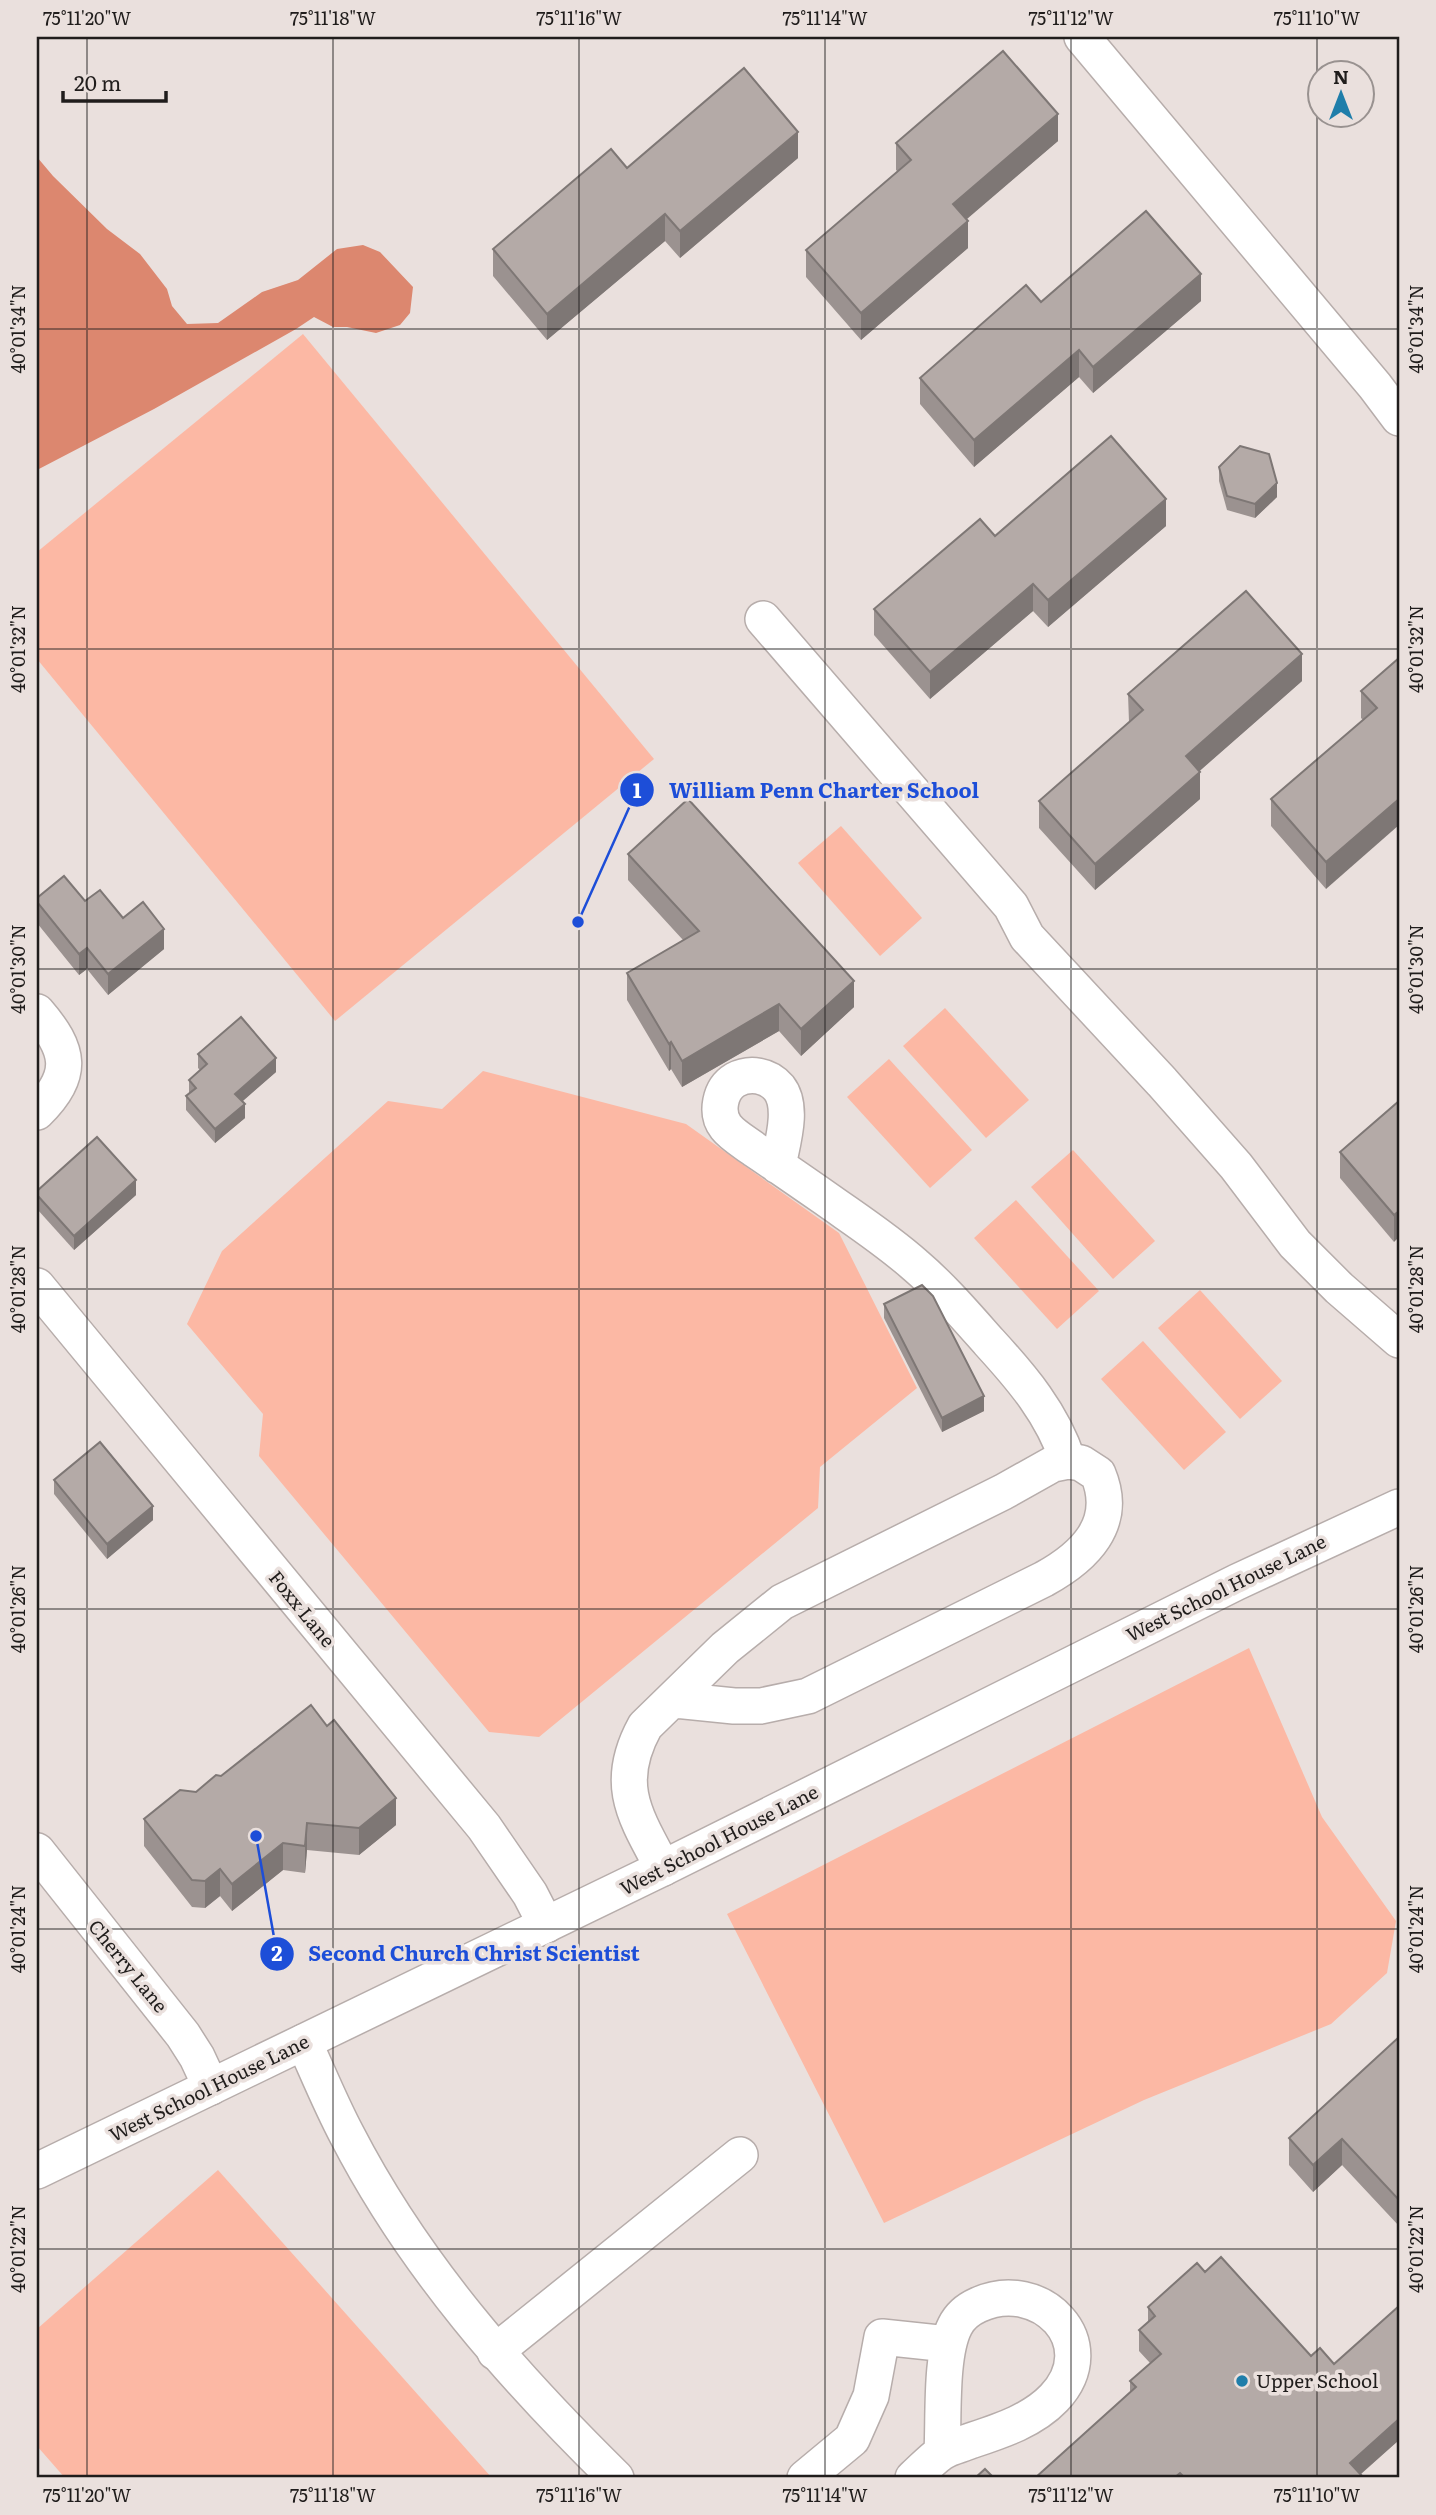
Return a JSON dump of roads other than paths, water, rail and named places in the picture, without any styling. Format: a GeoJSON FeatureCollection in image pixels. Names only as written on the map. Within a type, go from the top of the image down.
{"type":"FeatureCollection","features":[{"type":"Feature","properties":{"kind":"street"},"geometry":{"type":"LineString","coordinates":[[1082,37],[1399,418]]}},
{"type":"Feature","properties":{"kind":"street"},"geometry":{"type":"LineString","coordinates":[[763,619],[1011,906],[1027,937],[1236,1166],[1295,1244],[1339,1288],[1399,1340]]}},
{"type":"Feature","properties":{"kind":"street"},"geometry":{"type":"LineString","coordinates":[[37,1012],[57,1037],[62,1053],[63,1072],[57,1091],[37,1112]]}},
{"type":"Feature","properties":{"kind":"street"},"geometry":{"type":"LineString","coordinates":[[778,1166],[876,1234],[938,1286],[1000,1353],[1039,1401],[1061,1439],[1068,1461]]}},
{"type":"Feature","properties":{"kind":"street","name":"Foxx Lane"},"geometry":{"type":"LineString","coordinates":[[40,1298],[484,1827],[530,1894],[546,1926]]}},
{"type":"Feature","properties":{"kind":"street"},"geometry":{"type":"LineString","coordinates":[[663,1868],[633,1811],[629,1796],[631,1762],[645,1726],[725,1648],[782,1602],[1003,1492],[1053,1464],[1068,1461],[1081,1463],[1098,1475],[1104,1497],[1102,1515],[1090,1545],[1063,1568],[808,1696],[761,1706],[674,1700]]}},
{"type":"Feature","properties":{"kind":"street","name":"West School House Lane"},"geometry":{"type":"LineString","coordinates":[[37,2171],[546,1926],[1104,1646],[1302,1550],[1399,1507]]}},
{"type":"Feature","properties":{"kind":"street","name":"Cherry Lane"},"geometry":{"type":"LineString","coordinates":[[37,1851],[183,2035],[211,2087]]}},
{"type":"Feature","properties":{"kind":"street"},"geometry":{"type":"LineString","coordinates":[[304,2042],[347,2135],[435,2274],[495,2352],[616,2478]]}},
{"type":"Feature","properties":{"kind":"street"},"geometry":{"type":"LineString","coordinates":[[495,2352],[740,2155]]}},
{"type":"Feature","properties":{"kind":"street"},"geometry":{"type":"LineString","coordinates":[[913,2478],[942,2452],[1035,2414],[1055,2397],[1068,2378],[1073,2360],[1072,2344],[1064,2325],[1053,2313],[1034,2302],[1014,2296],[990,2299],[969,2309],[956,2323],[948,2344],[942,2452]]}},
{"type":"Feature","properties":{"kind":"street"},"geometry":{"type":"LineString","coordinates":[[805,2478],[852,2439],[871,2396],[882,2337],[948,2344]]}},
{"type":"Feature","properties":{"kind":"place","name":"William Penn Charter School"},"geometry":{"type":"Point","coordinates":[578,922]}},
{"type":"Feature","properties":{"kind":"place","name":"Second Church Christ Scientist"},"geometry":{"type":"Point","coordinates":[256,1836]}},
{"type":"Feature","properties":{"kind":"place","name":"Upper School"},"geometry":{"type":"Point","coordinates":[1242,2381]}}]}
